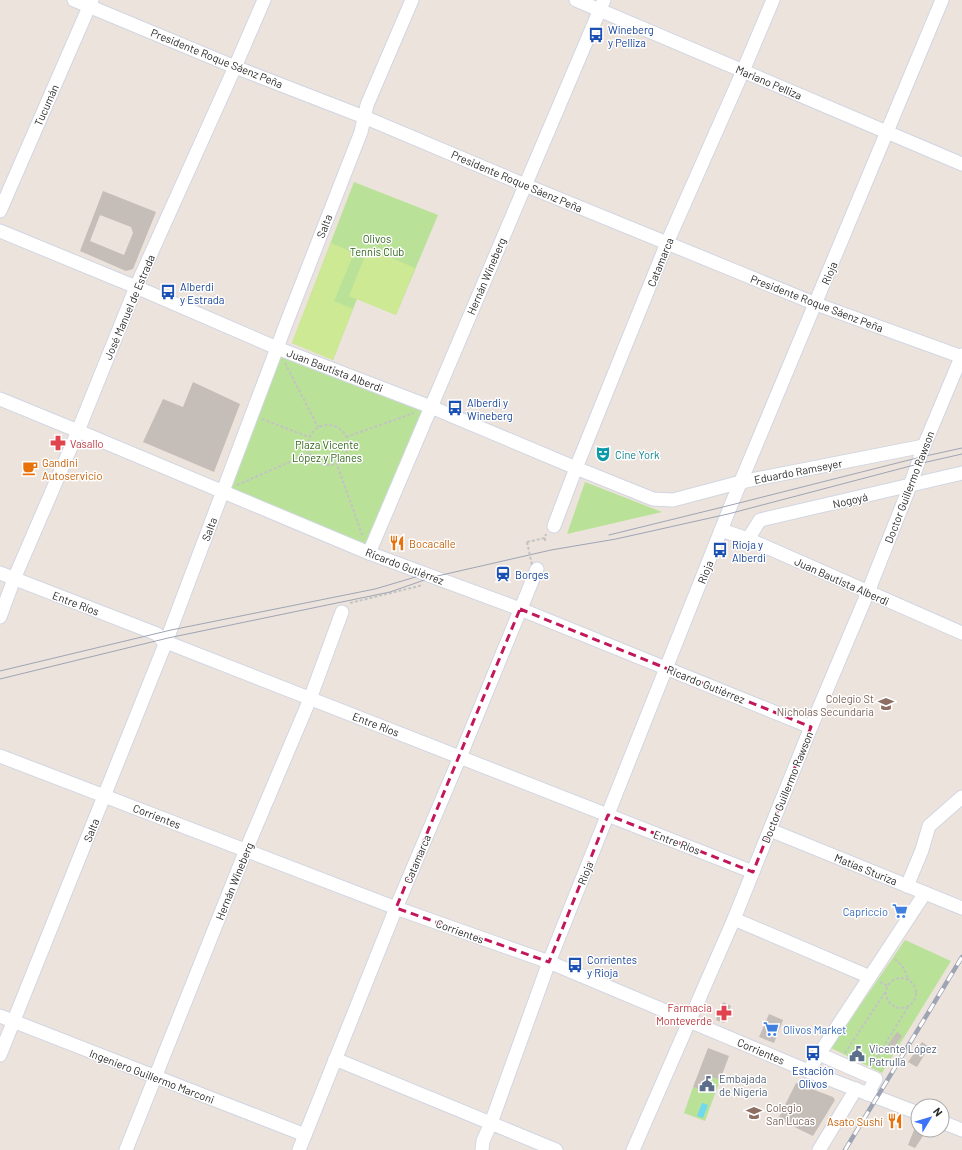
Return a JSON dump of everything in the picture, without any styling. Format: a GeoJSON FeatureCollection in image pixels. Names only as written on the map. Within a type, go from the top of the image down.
{"type":"FeatureCollection","features":[{"type":"Feature","properties":{"kind":"street","name":"Presidente Roque Sáenz Peña"},"geometry":{"type":"LineString","coordinates":[[74,0],[90,3],[235,66],[364,117],[525,185],[816,304],[962,356]]}},
{"type":"Feature","properties":{"kind":"street","name":"José Manuel de Estrada"},"geometry":{"type":"LineString","coordinates":[[0,617],[14,579],[78,431],[136,287],[264,0]]}},
{"type":"Feature","properties":{"kind":"street","name":"Salta"},"geometry":{"type":"LineString","coordinates":[[0,1055],[166,642],[277,348],[361,132],[367,106],[412,0]]}},
{"type":"Feature","properties":{"kind":"street","name":"Mariano Pelliza"},"geometry":{"type":"LineString","coordinates":[[576,0],[602,5],[743,72],[962,164]]}},
{"type":"Feature","properties":{"kind":"street","name":"Catamarca"},"geometry":{"type":"LineString","coordinates":[[554,526],[667,243],[743,72],[773,0]]}},
{"type":"Feature","properties":{"kind":"street","name":"Rioja"},"geometry":{"type":"LineString","coordinates":[[482,1150],[483,1141],[491,1123],[549,962],[721,530],[942,0]]}},
{"type":"Feature","properties":{"kind":"street","name":"Tucumán"},"geometry":{"type":"LineString","coordinates":[[0,211],[90,3]]}},
{"type":"Feature","properties":{"kind":"street","name":"Hernán Wineberg"},"geometry":{"type":"LineString","coordinates":[[369,553],[602,5]]}},
{"type":"Feature","properties":{"kind":"street","name":"Juan Bautista Alberdi"},"geometry":{"type":"LineString","coordinates":[[0,231],[136,287],[277,348],[430,407],[653,499],[673,500]]}},
{"type":"Feature","properties":{"kind":"street","name":"Doctor Guillermo Rawson"},"geometry":{"type":"LineString","coordinates":[[633,1150],[734,920],[868,592],[910,486],[924,446],[962,356]]}},
{"type":"Feature","properties":{"kind":"street","name":"Ricardo Gutiérrez"},"geometry":{"type":"LineString","coordinates":[[0,399],[369,553],[520,609],[812,727]]}},
{"type":"Feature","properties":{"kind":"street","name":"Eduardo Ramseyer"},"geometry":{"type":"LineString","coordinates":[[673,500],[741,482],[924,446]]}},
{"type":"Feature","properties":{"kind":"street","name":"Nogoyá"},"geometry":{"type":"LineString","coordinates":[[748,539],[760,520],[962,473]]}},
{"type":"Feature","properties":{"kind":"street","name":"Juan Bautista Alberdi"},"geometry":{"type":"LineString","coordinates":[[721,530],[748,539],[962,633]]}},
{"type":"Feature","properties":{"kind":"street","name":"Catamarca"},"geometry":{"type":"LineString","coordinates":[[299,1150],[396,908],[460,757],[520,609],[534,567]]}},
{"type":"Feature","properties":{"kind":"street","name":"Entre Ríos"},"geometry":{"type":"LineString","coordinates":[[0,573],[157,634],[166,642],[753,872]]}},
{"type":"Feature","properties":{"kind":"street","name":"Hernán Wineberg"},"geometry":{"type":"LineString","coordinates":[[126,1150],[246,850],[310,698],[342,612]]}},
{"type":"Feature","properties":{"kind":"street","name":"Corrientes"},"geometry":{"type":"LineString","coordinates":[[0,756],[396,908],[549,962],[808,1071],[910,1110]]}},
{"type":"Feature","properties":{"kind":"street"},"geometry":{"type":"LineString","coordinates":[[907,886],[922,850],[929,826],[962,797]]}},
{"type":"Feature","properties":{"kind":"street","name":"Matías Sturiza"},"geometry":{"type":"LineString","coordinates":[[770,830],[962,908]]}},
{"type":"Feature","properties":{"kind":"street"},"geometry":{"type":"LineString","coordinates":[[808,1071],[925,893]]}},
{"type":"Feature","properties":{"kind":"street"},"geometry":{"type":"LineString","coordinates":[[734,920],[870,977]]}},
{"type":"Feature","properties":{"kind":"street","name":"Ingeniero Guillermo Marconi"},"geometry":{"type":"LineString","coordinates":[[0,1016],[305,1135]]}},
{"type":"Feature","properties":{"kind":"street"},"geometry":{"type":"LineString","coordinates":[[819,1055],[876,1079],[861,1092],[819,1150]]}},
{"type":"Feature","properties":{"kind":"street"},"geometry":{"type":"LineString","coordinates":[[335,1059],[556,1150]]}},
{"type":"Feature","properties":{"kind":"street"},"geometry":{"type":"LineString","coordinates":[[950,1125],[962,1130]]}},
{"type":"Feature","properties":{"kind":"path"},"geometry":{"type":"LineString","coordinates":[[277,348],[318,427]]}},
{"type":"Feature","properties":{"kind":"path"},"geometry":{"type":"LineString","coordinates":[[346,437],[430,407]]}},
{"type":"Feature","properties":{"kind":"path"},"geometry":{"type":"LineString","coordinates":[[257,417],[309,437]]}},
{"type":"Feature","properties":{"kind":"path"},"geometry":{"type":"LineString","coordinates":[[324,425],[337,427],[346,437],[348,444],[347,450],[344,456],[333,464],[320,463],[315,460],[310,453],[308,443],[309,437],[318,427],[324,425]]}},
{"type":"Feature","properties":{"kind":"path"},"geometry":{"type":"LineString","coordinates":[[223,492],[310,453]]}},
{"type":"Feature","properties":{"kind":"path"},"geometry":{"type":"LineString","coordinates":[[336,462],[369,553]]}},
{"type":"Feature","properties":{"kind":"path"},"geometry":{"type":"LineString","coordinates":[[534,567],[527,542],[545,538]]}},
{"type":"Feature","properties":{"kind":"path"},"geometry":{"type":"LineString","coordinates":[[342,612],[346,604],[422,586],[437,578]]}},
{"type":"Feature","properties":{"kind":"path"},"geometry":{"type":"LineString","coordinates":[[866,1074],[915,999],[916,994],[913,984],[902,967],[898,962],[885,954]]}},
{"type":"Feature","properties":{"kind":"path"},"geometry":{"type":"LineString","coordinates":[[838,1062],[891,982],[900,978],[910,981]]}},
{"type":"Feature","properties":{"kind":"path"},"geometry":{"type":"LineString","coordinates":[[886,990],[888,1000],[894,1007],[899,1008],[909,1006]]}},
{"type":"Feature","properties":{"kind":"highlighted area"},"geometry":{"type":"Polygon","coordinates":[[[520,609],[811,727],[753,872],[608,815],[549,962],[396,908],[520,609]]]}},
{"type":"Feature","properties":{"kind":"green space","name":"Olivos Tennis Club"},"geometry":{"type":"Polygon","coordinates":[[[354,182],[438,215],[396,315],[357,299],[333,360],[292,343],[354,182]]]}},
{"type":"Feature","properties":{"kind":"green space"},"geometry":{"type":"Polygon","coordinates":[[[331,243],[354,253],[334,301],[353,309],[333,360],[292,343],[331,243]]]}},
{"type":"Feature","properties":{"kind":"green space"},"geometry":{"type":"Polygon","coordinates":[[[368,248],[415,268],[396,315],[349,296],[368,248]]]}},
{"type":"Feature","properties":{"kind":"green space","name":"Plaza Vicente López y Planes"},"geometry":{"type":"Polygon","coordinates":[[[277,348],[431,407],[369,553],[223,491],[277,348]]]}},
{"type":"Feature","properties":{"kind":"green space"},"geometry":{"type":"Polygon","coordinates":[[[585,482],[662,512],[567,534],[585,482]]]}},
{"type":"Feature","properties":{"kind":"green space"},"geometry":{"type":"Polygon","coordinates":[[[905,940],[951,961],[882,1073],[831,1048],[905,940]]]}},
{"type":"Feature","properties":{"kind":"green space"},"geometry":{"type":"Polygon","coordinates":[[[706,1075],[720,1080],[705,1121],[684,1113],[693,1087],[701,1090],[706,1075]]]}},
{"type":"Feature","properties":{"kind":"water"},"geometry":{"type":"Polygon","coordinates":[[[702,1103],[708,1105],[703,1118],[697,1116],[702,1103]]]}},
{"type":"Feature","properties":{"kind":"building"},"geometry":{"type":"Polygon","coordinates":[[[103,191],[156,212],[133,269],[126,271],[80,251],[103,191]],[[100,215],[90,241],[124,255],[133,233],[131,227],[100,215]]]}},
{"type":"Feature","properties":{"kind":"building"},"geometry":{"type":"Polygon","coordinates":[[[193,382],[240,404],[214,472],[143,442],[163,399],[183,407],[193,382]]]}},
{"type":"Feature","properties":{"kind":"building","name":"Farmacia Monteverde"},"geometry":{"type":"Polygon","coordinates":[[[723,1002],[731,1006],[724,1023],[716,1020],[723,1002]]]}},
{"type":"Feature","properties":{"kind":"building","name":"Olivos Market"},"geometry":{"type":"Polygon","coordinates":[[[769,1014],[783,1020],[774,1043],[759,1037],[769,1014]]]}},
{"type":"Feature","properties":{"kind":"building"},"geometry":{"type":"Polygon","coordinates":[[[897,1032],[902,1036],[892,1050],[887,1046],[897,1032]]]}},
{"type":"Feature","properties":{"kind":"building"},"geometry":{"type":"Polygon","coordinates":[[[922,1042],[929,1047],[917,1067],[908,1062],[922,1042]]]}},
{"type":"Feature","properties":{"kind":"building"},"geometry":{"type":"Polygon","coordinates":[[[708,1048],[729,1056],[720,1080],[706,1075],[701,1090],[693,1087],[708,1048]]]}},
{"type":"Feature","properties":{"kind":"building"},"geometry":{"type":"Polygon","coordinates":[[[796,1083],[833,1097],[835,1100],[813,1136],[778,1119],[796,1083]]]}},
{"type":"Feature","properties":{"kind":"building"},"geometry":{"type":"Polygon","coordinates":[[[911,1138],[922,1138],[915,1148],[908,1145],[911,1138]]]}},
{"type":"Feature","properties":{"kind":"tram line"},"geometry":{"type":"LineString","coordinates":[[609,535],[962,448]]}},
{"type":"Feature","properties":{"kind":"tram line"},"geometry":{"type":"LineString","coordinates":[[0,679],[168,638],[390,592],[433,577],[551,550],[616,539],[728,514],[918,464],[962,454]]}},
{"type":"Feature","properties":{"kind":"tram line"},"geometry":{"type":"LineString","coordinates":[[0,671],[171,630],[375,589],[419,576]]}},
{"type":"Feature","properties":{"kind":"railway"},"geometry":{"type":"LineString","coordinates":[[845,1150],[962,957]]}},
{"type":"Feature","properties":{"kind":"place","name":"Wineberg y Pelliza"},"geometry":{"type":"Point","coordinates":[596,35]}},
{"type":"Feature","properties":{"kind":"place","name":"Alberdi y Estrada"},"geometry":{"type":"Point","coordinates":[168,292]}},
{"type":"Feature","properties":{"kind":"place","name":"Alberdi y Wineberg"},"geometry":{"type":"Point","coordinates":[455,408]}},
{"type":"Feature","properties":{"kind":"place","name":"Vasallo"},"geometry":{"type":"Point","coordinates":[58,443]}},
{"type":"Feature","properties":{"kind":"place","name":"Cine York"},"geometry":{"type":"Point","coordinates":[603,454]}},
{"type":"Feature","properties":{"kind":"place","name":"Gandini Autoservicio"},"geometry":{"type":"Point","coordinates":[30,468]}},
{"type":"Feature","properties":{"kind":"place","name":"Bocacalle"},"geometry":{"type":"Point","coordinates":[397,543]}},
{"type":"Feature","properties":{"kind":"place","name":"Rioja y Alberdi"},"geometry":{"type":"Point","coordinates":[720,550]}},
{"type":"Feature","properties":{"kind":"place","name":"Borges"},"geometry":{"type":"Point","coordinates":[503,574]}},
{"type":"Feature","properties":{"kind":"place","name":"Colegio St Nicholas Secundaria"},"geometry":{"type":"Point","coordinates":[886,704]}},
{"type":"Feature","properties":{"kind":"place","name":"Capriccio"},"geometry":{"type":"Point","coordinates":[900,911]}},
{"type":"Feature","properties":{"kind":"place","name":"Corrientes y Rioja"},"geometry":{"type":"Point","coordinates":[575,965]}},
{"type":"Feature","properties":{"kind":"place","name":"Farmacia Monteverde"},"geometry":{"type":"Point","coordinates":[724,1013]}},
{"type":"Feature","properties":{"kind":"place","name":"Olivos Market"},"geometry":{"type":"Point","coordinates":[771,1029]}},
{"type":"Feature","properties":{"kind":"place","name":"Estación Olivos"},"geometry":{"type":"Point","coordinates":[813,1053]}},
{"type":"Feature","properties":{"kind":"place","name":"Vicente López Patrulla"},"geometry":{"type":"Point","coordinates":[857,1054]}},
{"type":"Feature","properties":{"kind":"place","name":"Embajada de Nigeria"},"geometry":{"type":"Point","coordinates":[707,1084]}},
{"type":"Feature","properties":{"kind":"place","name":"Colegio San Lucas"},"geometry":{"type":"Point","coordinates":[754,1113]}},
{"type":"Feature","properties":{"kind":"place","name":"Asato Sushi"},"geometry":{"type":"Point","coordinates":[895,1121]}}]}
